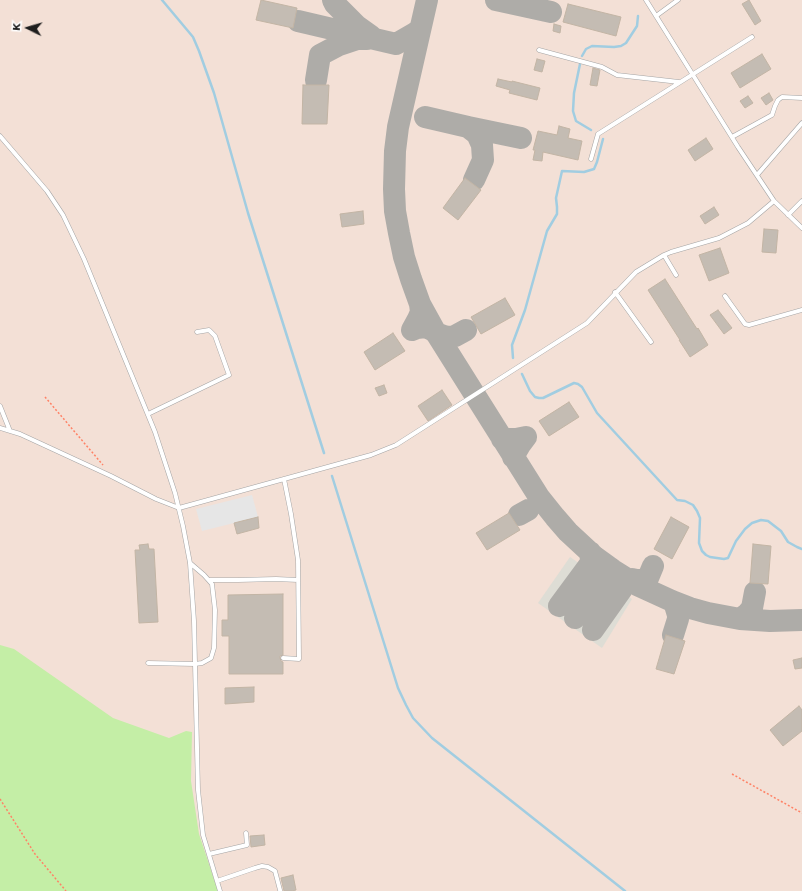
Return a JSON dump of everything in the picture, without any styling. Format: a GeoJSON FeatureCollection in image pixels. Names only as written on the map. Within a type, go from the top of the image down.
{"type":"FeatureCollection","features":[{"type":"Feature","properties":{"kind":"lane"},"geometry":{"type":"LineString","coordinates":[[646,0],[774,201],[802,228]]}},
{"type":"Feature","properties":{"kind":"lane"},"geometry":{"type":"LineString","coordinates":[[656,16],[678,0]]}},
{"type":"Feature","properties":{"kind":"lane"},"geometry":{"type":"LineString","coordinates":[[591,158],[598,134],[752,37]]}},
{"type":"Feature","properties":{"kind":"lane"},"geometry":{"type":"LineString","coordinates":[[539,50],[602,67],[617,75],[680,82]]}},
{"type":"Feature","properties":{"kind":"lane"},"geometry":{"type":"LineString","coordinates":[[732,137],[772,115],[778,100],[782,97],[802,98]]}},
{"type":"Feature","properties":{"kind":"lane"},"geometry":{"type":"LineString","coordinates":[[757,175],[802,123]]}},
{"type":"Feature","properties":{"kind":"lane"},"geometry":{"type":"LineString","coordinates":[[0,136],[47,191],[63,215],[84,259],[148,414],[175,493],[190,563],[194,621],[198,790],[203,835],[220,891]]}},
{"type":"Feature","properties":{"kind":"lane"},"geometry":{"type":"LineString","coordinates":[[0,428],[20,434],[112,476],[156,499],[179,508],[371,455],[396,444],[587,323],[636,272],[664,255],[719,238],[748,223],[774,201]]}},
{"type":"Feature","properties":{"kind":"lane"},"geometry":{"type":"LineString","coordinates":[[788,215],[802,201]]}},
{"type":"Feature","properties":{"kind":"lane"},"geometry":{"type":"LineString","coordinates":[[664,255],[676,274]]}},
{"type":"Feature","properties":{"kind":"lane"},"geometry":{"type":"LineString","coordinates":[[616,292],[651,342]]}},
{"type":"Feature","properties":{"kind":"lane"},"geometry":{"type":"LineString","coordinates":[[725,296],[745,324],[749,325],[802,310]]}},
{"type":"Feature","properties":{"kind":"lane"},"geometry":{"type":"LineString","coordinates":[[148,414],[229,375],[215,336],[209,330],[197,332]]}},
{"type":"Feature","properties":{"kind":"lane"},"geometry":{"type":"LineString","coordinates":[[0,406],[10,431]]}},
{"type":"Feature","properties":{"kind":"lane"},"geometry":{"type":"LineString","coordinates":[[283,658],[299,658],[298,560],[284,479]]}},
{"type":"Feature","properties":{"kind":"lane"},"geometry":{"type":"LineString","coordinates":[[148,663],[195,664],[202,663],[211,658],[214,648],[215,610],[212,584],[190,563]]}},
{"type":"Feature","properties":{"kind":"lane"},"geometry":{"type":"LineString","coordinates":[[209,580],[298,580]]}},
{"type":"Feature","properties":{"kind":"lane"},"geometry":{"type":"LineString","coordinates":[[209,854],[247,845],[246,833]]}},
{"type":"Feature","properties":{"kind":"lane"},"geometry":{"type":"LineString","coordinates":[[217,881],[262,866],[268,867],[275,871],[280,890]]}},
{"type":"Feature","properties":{"kind":"path"},"geometry":{"type":"LineString","coordinates":[[45,397],[112,476]]}},
{"type":"Feature","properties":{"kind":"path"},"geometry":{"type":"LineString","coordinates":[[732,774],[802,814]]}},
{"type":"Feature","properties":{"kind":"path"},"geometry":{"type":"LineString","coordinates":[[0,799],[35,854],[66,891]]}},
{"type":"Feature","properties":{"kind":"shaded area"},"geometry":{"type":"Polygon","coordinates":[[[0,0],[802,0],[802,891],[0,891],[0,0]]]}},
{"type":"Feature","properties":{"kind":"shaded area"},"geometry":{"type":"Polygon","coordinates":[[[252,495],[258,517],[202,531],[196,509],[252,495]]]}},
{"type":"Feature","properties":{"kind":"shaded area"},"geometry":{"type":"Polygon","coordinates":[[[570,557],[632,599],[602,648],[538,603],[570,557]]]}},
{"type":"Feature","properties":{"kind":"green space"},"geometry":{"type":"Polygon","coordinates":[[[0,645],[14,649],[113,718],[169,738],[186,731],[192,732],[191,781],[199,834],[218,891],[0,891],[0,645]]]}},
{"type":"Feature","properties":{"kind":"building"},"geometry":{"type":"Polygon","coordinates":[[[261,0],[297,8],[293,28],[256,20],[261,0]]]}},
{"type":"Feature","properties":{"kind":"building"},"geometry":{"type":"Polygon","coordinates":[[[749,0],[761,21],[755,25],[742,4],[749,0]]]}},
{"type":"Feature","properties":{"kind":"building"},"geometry":{"type":"Polygon","coordinates":[[[568,4],[621,17],[616,36],[563,22],[568,4]]]}},
{"type":"Feature","properties":{"kind":"building"},"geometry":{"type":"Polygon","coordinates":[[[554,24],[561,26],[560,33],[553,31],[554,24]]]}},
{"type":"Feature","properties":{"kind":"building"},"geometry":{"type":"Polygon","coordinates":[[[762,54],[771,69],[740,88],[731,73],[762,54]]]}},
{"type":"Feature","properties":{"kind":"building"},"geometry":{"type":"Polygon","coordinates":[[[537,59],[545,61],[542,72],[534,70],[537,59]]]}},
{"type":"Feature","properties":{"kind":"building"},"geometry":{"type":"Polygon","coordinates":[[[593,68],[600,70],[597,86],[590,85],[593,68]]]}},
{"type":"Feature","properties":{"kind":"building"},"geometry":{"type":"Polygon","coordinates":[[[498,79],[540,88],[537,100],[509,93],[510,90],[496,86],[498,79]]]}},
{"type":"Feature","properties":{"kind":"building"},"geometry":{"type":"Polygon","coordinates":[[[303,85],[329,85],[327,124],[302,124],[303,85]]]}},
{"type":"Feature","properties":{"kind":"building"},"geometry":{"type":"Polygon","coordinates":[[[769,93],[773,100],[766,105],[761,98],[769,93]]]}},
{"type":"Feature","properties":{"kind":"building"},"geometry":{"type":"Polygon","coordinates":[[[748,96],[753,103],[745,108],[740,101],[748,96]]]}},
{"type":"Feature","properties":{"kind":"building"},"geometry":{"type":"Polygon","coordinates":[[[559,126],[570,129],[568,138],[582,141],[578,160],[543,152],[542,161],[533,160],[535,150],[533,150],[538,131],[557,135],[559,126]]]}},
{"type":"Feature","properties":{"kind":"building"},"geometry":{"type":"Polygon","coordinates":[[[706,138],[713,149],[695,161],[688,150],[706,138]]]}},
{"type":"Feature","properties":{"kind":"building"},"geometry":{"type":"Polygon","coordinates":[[[465,178],[481,190],[458,220],[443,208],[465,178]]]}},
{"type":"Feature","properties":{"kind":"building"},"geometry":{"type":"Polygon","coordinates":[[[714,207],[719,215],[705,224],[700,216],[714,207]]]}},
{"type":"Feature","properties":{"kind":"building"},"geometry":{"type":"Polygon","coordinates":[[[363,211],[364,224],[342,227],[340,214],[363,211]]]}},
{"type":"Feature","properties":{"kind":"building"},"geometry":{"type":"Polygon","coordinates":[[[764,229],[778,230],[776,253],[762,252],[764,229]]]}},
{"type":"Feature","properties":{"kind":"building"},"geometry":{"type":"Polygon","coordinates":[[[720,248],[729,273],[709,281],[699,255],[720,248]]]}},
{"type":"Feature","properties":{"kind":"building"},"geometry":{"type":"Polygon","coordinates":[[[665,279],[708,345],[690,357],[648,290],[665,279]]]}},
{"type":"Feature","properties":{"kind":"building"},"geometry":{"type":"Polygon","coordinates":[[[505,298],[515,315],[481,334],[471,317],[505,298]]]}},
{"type":"Feature","properties":{"kind":"building"},"geometry":{"type":"Polygon","coordinates":[[[718,310],[732,328],[724,334],[710,315],[718,310]]]}},
{"type":"Feature","properties":{"kind":"building"},"geometry":{"type":"Polygon","coordinates":[[[393,333],[405,351],[375,370],[364,352],[393,333]]]}},
{"type":"Feature","properties":{"kind":"building"},"geometry":{"type":"Polygon","coordinates":[[[384,385],[387,393],[379,396],[375,388],[384,385]]]}},
{"type":"Feature","properties":{"kind":"building"},"geometry":{"type":"Polygon","coordinates":[[[442,390],[452,405],[428,421],[418,406],[442,390]]]}},
{"type":"Feature","properties":{"kind":"building"},"geometry":{"type":"Polygon","coordinates":[[[569,402],[579,417],[549,436],[539,421],[569,402]]]}},
{"type":"Feature","properties":{"kind":"building"},"geometry":{"type":"Polygon","coordinates":[[[509,513],[520,530],[487,550],[476,533],[509,513]]]}},
{"type":"Feature","properties":{"kind":"building"},"geometry":{"type":"Polygon","coordinates":[[[258,517],[259,528],[237,534],[234,523],[258,517]]]}},
{"type":"Feature","properties":{"kind":"building"},"geometry":{"type":"Polygon","coordinates":[[[671,517],[689,527],[672,559],[654,549],[671,517]]]}},
{"type":"Feature","properties":{"kind":"building"},"geometry":{"type":"Polygon","coordinates":[[[148,544],[149,549],[154,549],[158,622],[139,623],[135,550],[140,550],[139,545],[148,544]]]}},
{"type":"Feature","properties":{"kind":"building"},"geometry":{"type":"Polygon","coordinates":[[[753,544],[771,546],[768,584],[750,583],[753,544]]]}},
{"type":"Feature","properties":{"kind":"building"},"geometry":{"type":"Polygon","coordinates":[[[283,594],[283,655],[280,656],[280,658],[283,662],[283,674],[229,674],[229,636],[222,636],[222,620],[228,620],[228,595],[283,594]]]}},
{"type":"Feature","properties":{"kind":"building"},"geometry":{"type":"Polygon","coordinates":[[[666,635],[685,641],[674,674],[656,669],[666,635]]]}},
{"type":"Feature","properties":{"kind":"building"},"geometry":{"type":"Polygon","coordinates":[[[802,658],[802,668],[795,669],[793,660],[802,658]]]}},
{"type":"Feature","properties":{"kind":"building"},"geometry":{"type":"Polygon","coordinates":[[[254,687],[254,702],[225,704],[225,688],[254,687]]]}},
{"type":"Feature","properties":{"kind":"building"},"geometry":{"type":"Polygon","coordinates":[[[799,706],[802,710],[802,731],[783,746],[770,730],[799,706]]]}},
{"type":"Feature","properties":{"kind":"building"},"geometry":{"type":"Polygon","coordinates":[[[264,835],[265,845],[251,847],[250,836],[264,835]]]}},
{"type":"Feature","properties":{"kind":"building"},"geometry":{"type":"Polygon","coordinates":[[[293,875],[296,890],[284,891],[281,878],[293,875]]]}},
{"type":"Feature","properties":{"kind":"waterway"},"geometry":{"type":"LineString","coordinates":[[162,0],[193,37],[199,51],[214,93],[248,213],[324,453]]}},
{"type":"Feature","properties":{"kind":"waterway"},"geometry":{"type":"LineString","coordinates":[[582,56],[586,49],[592,46],[614,47],[621,46],[626,43],[637,26],[638,16]]}},
{"type":"Feature","properties":{"kind":"waterway"},"geometry":{"type":"LineString","coordinates":[[580,64],[574,93],[573,111],[576,121],[591,130]]}},
{"type":"Feature","properties":{"kind":"waterway"},"geometry":{"type":"LineString","coordinates":[[513,358],[512,345],[525,310],[547,231],[557,214],[556,198],[562,171],[584,172],[594,169],[603,139]]}},
{"type":"Feature","properties":{"kind":"waterway"},"geometry":{"type":"LineString","coordinates":[[522,374],[530,391],[535,397],[539,398],[543,398],[574,383],[582,387],[597,413],[677,500],[685,501],[693,505],[700,518],[699,543],[702,551],[706,555],[724,559],[728,558],[736,541],[745,529],[752,523],[761,520],[768,521],[781,531],[788,542],[802,549]]}},
{"type":"Feature","properties":{"kind":"waterway"},"geometry":{"type":"LineString","coordinates":[[332,476],[398,688],[413,718],[432,738],[625,891]]}},
{"type":"Feature","properties":{"kind":"taxiway"},"geometry":{"type":"LineString","coordinates":[[333,0],[335,4],[357,26],[371,36]]}},
{"type":"Feature","properties":{"kind":"taxiway"},"geometry":{"type":"LineString","coordinates":[[427,0],[398,127],[395,151],[394,189],[395,211],[404,257],[420,304],[436,333],[539,497],[568,532],[595,557],[637,585],[690,608],[740,619],[770,621],[802,620]]}},
{"type":"Feature","properties":{"kind":"taxiway"},"geometry":{"type":"LineString","coordinates":[[496,0],[551,12]]}},
{"type":"Feature","properties":{"kind":"taxiway"},"geometry":{"type":"LineString","coordinates":[[298,21],[396,44],[420,29]]}},
{"type":"Feature","properties":{"kind":"taxiway"},"geometry":{"type":"LineString","coordinates":[[316,80],[320,55],[339,45],[357,39],[367,39]]}},
{"type":"Feature","properties":{"kind":"taxiway"},"geometry":{"type":"LineString","coordinates":[[425,117],[468,127],[477,134],[482,145],[483,160],[474,180]]}},
{"type":"Feature","properties":{"kind":"taxiway"},"geometry":{"type":"LineString","coordinates":[[468,127],[521,138]]}},
{"type":"Feature","properties":{"kind":"taxiway"},"geometry":{"type":"LineString","coordinates":[[420,304],[421,312],[412,330],[425,327],[436,333],[449,337],[455,336],[466,330]]}},
{"type":"Feature","properties":{"kind":"taxiway"},"geometry":{"type":"LineString","coordinates":[[502,439],[526,437],[513,457]]}},
{"type":"Feature","properties":{"kind":"taxiway"},"geometry":{"type":"LineString","coordinates":[[519,515],[528,510]]}},
{"type":"Feature","properties":{"kind":"taxiway"},"geometry":{"type":"LineString","coordinates":[[559,606],[590,564],[590,552]]}},
{"type":"Feature","properties":{"kind":"taxiway"},"geometry":{"type":"LineString","coordinates":[[575,618],[607,576],[609,568],[607,566]]}},
{"type":"Feature","properties":{"kind":"taxiway"},"geometry":{"type":"LineString","coordinates":[[629,581],[632,579],[645,580],[648,578],[653,566]]}},
{"type":"Feature","properties":{"kind":"taxiway"},"geometry":{"type":"LineString","coordinates":[[593,630],[622,589]]}},
{"type":"Feature","properties":{"kind":"taxiway"},"geometry":{"type":"LineString","coordinates":[[740,619],[752,608],[755,592]]}},
{"type":"Feature","properties":{"kind":"taxiway"},"geometry":{"type":"LineString","coordinates":[[672,601],[678,615],[673,635]]}}]}
